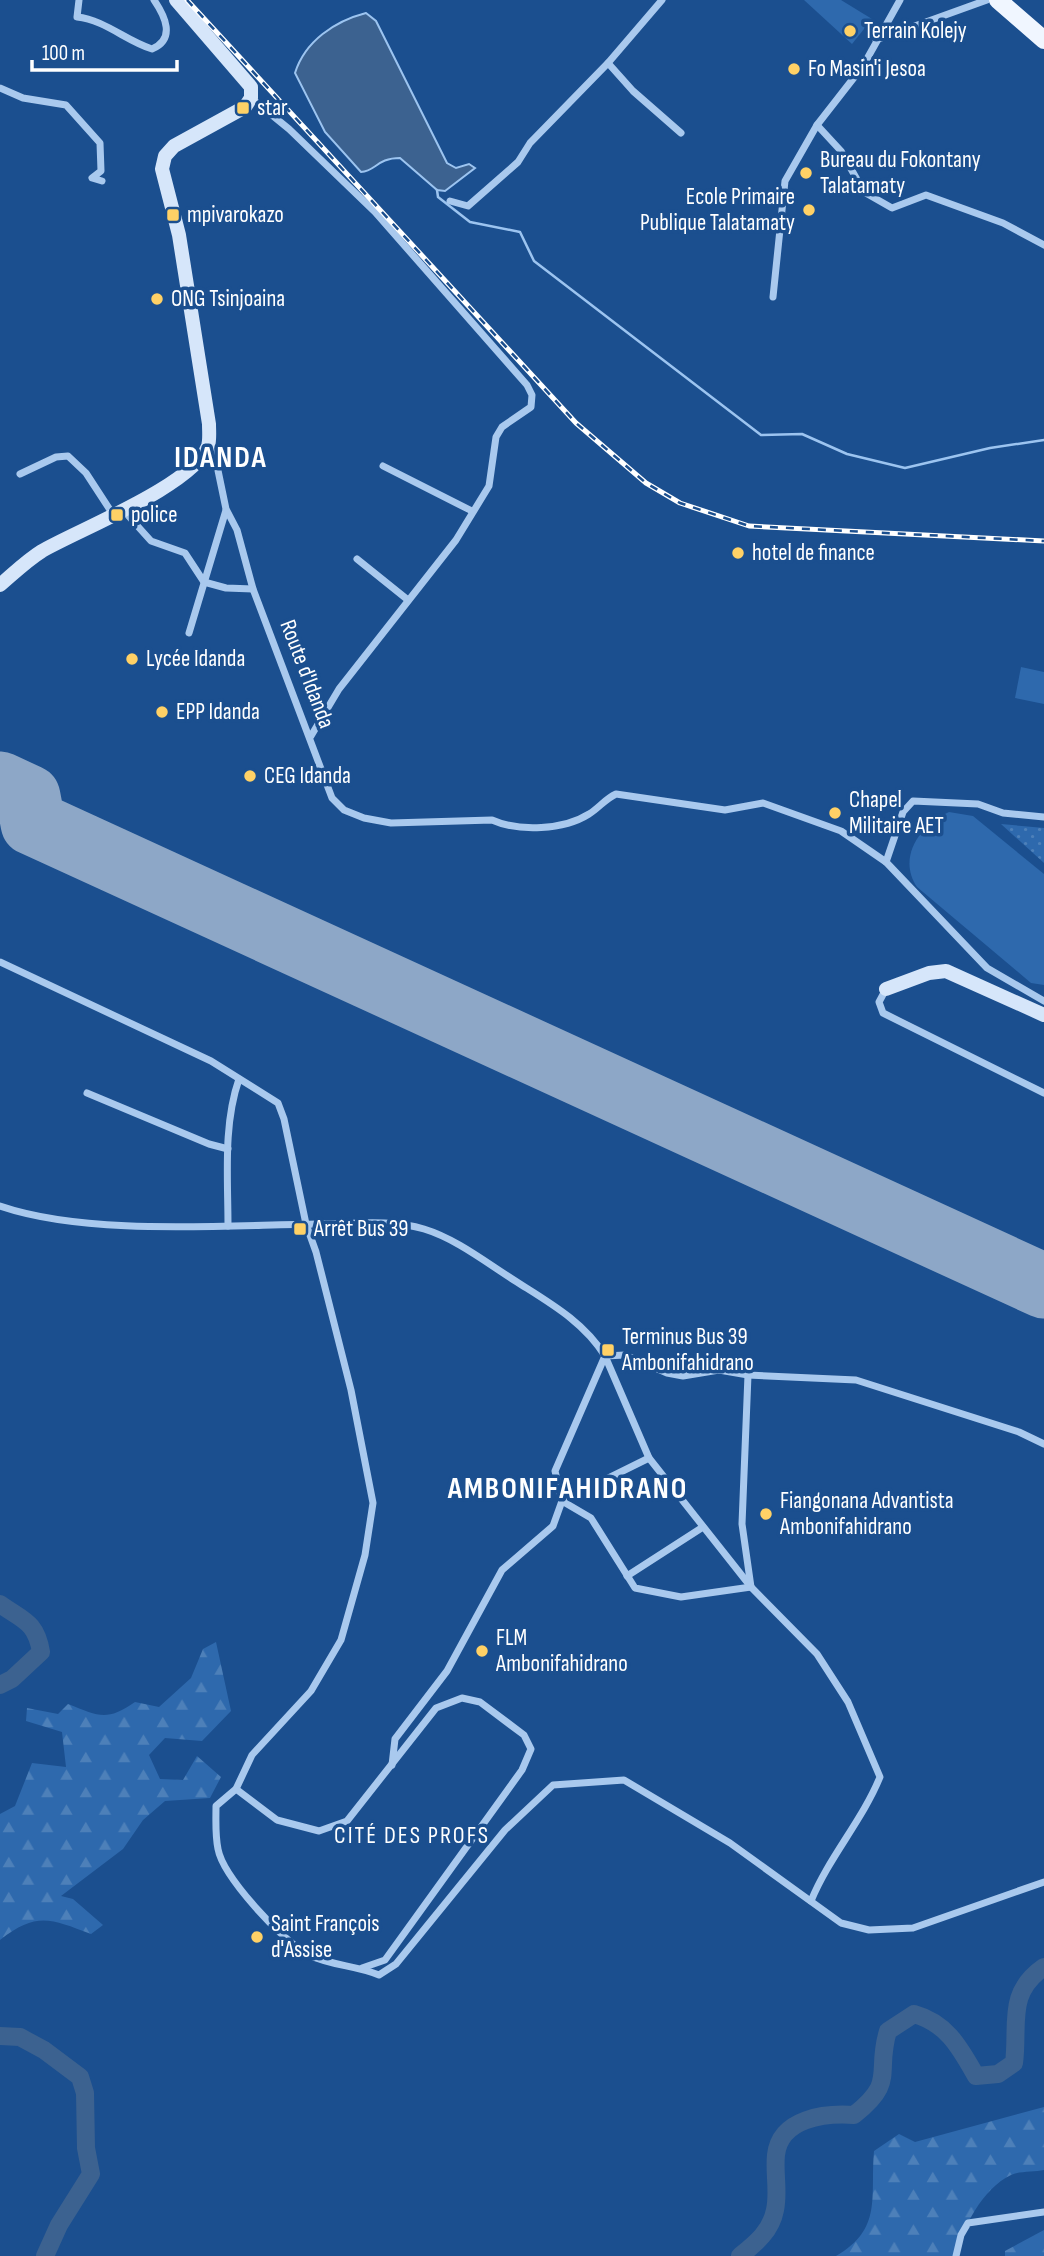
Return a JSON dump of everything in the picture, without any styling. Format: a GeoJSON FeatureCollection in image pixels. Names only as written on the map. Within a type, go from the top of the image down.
{"type":"FeatureCollection","features":[{"type":"Feature","properties":{"kind":"main road"},"geometry":{"type":"LineString","coordinates":[[998,0],[1044,40]]}},
{"type":"Feature","properties":{"kind":"street"},"geometry":{"type":"LineString","coordinates":[[79,0],[77,17],[93,19],[135,44],[152,49],[162,45],[167,35],[165,18],[154,0]]}},
{"type":"Feature","properties":{"kind":"street"},"geometry":{"type":"LineString","coordinates":[[0,585],[41,552],[119,514],[160,490],[198,460],[208,446],[209,424],[179,235],[162,169],[165,156],[174,146],[245,107],[251,98],[251,87],[176,0]]}},
{"type":"Feature","properties":{"kind":"street"},"geometry":{"type":"LineString","coordinates":[[450,201],[468,206],[518,162],[530,144],[608,63],[662,0]]}},
{"type":"Feature","properties":{"kind":"street"},"geometry":{"type":"LineString","coordinates":[[773,297],[785,181],[817,125],[863,66],[875,40],[900,0]]}},
{"type":"Feature","properties":{"kind":"street"},"geometry":{"type":"LineString","coordinates":[[875,40],[987,0]]}},
{"type":"Feature","properties":{"kind":"street"},"geometry":{"type":"LineString","coordinates":[[608,63],[633,91],[681,133]]}},
{"type":"Feature","properties":{"kind":"street"},"geometry":{"type":"LineString","coordinates":[[0,88],[23,98],[66,105],[100,143],[101,171],[92,178],[102,181]]}},
{"type":"Feature","properties":{"kind":"street"},"geometry":{"type":"LineString","coordinates":[[251,98],[289,129],[375,212],[527,385],[532,395],[531,407],[502,428],[496,437],[489,486],[456,540],[339,690],[311,736]]}},
{"type":"Feature","properties":{"kind":"street"},"geometry":{"type":"LineString","coordinates":[[817,125],[841,151],[864,192],[892,208],[926,195],[1003,223],[1044,245]]}},
{"type":"Feature","properties":{"kind":"street","name":"Route d'Idanda"},"geometry":{"type":"LineString","coordinates":[[208,446],[215,456],[226,509],[237,530],[253,589],[311,736],[332,798],[344,810],[363,818],[391,822],[492,820],[506,826],[552,826],[588,815],[616,794],[725,810],[763,803],[841,831],[886,862],[987,968],[1044,1001]]}},
{"type":"Feature","properties":{"kind":"street"},"geometry":{"type":"LineString","coordinates":[[20,474],[55,457],[68,456],[86,473],[119,514],[151,541],[185,553],[204,582],[226,588],[253,589]]}},
{"type":"Feature","properties":{"kind":"street"},"geometry":{"type":"LineString","coordinates":[[383,466],[472,511]]}},
{"type":"Feature","properties":{"kind":"street"},"geometry":{"type":"LineString","coordinates":[[189,632],[226,509]]}},
{"type":"Feature","properties":{"kind":"street"},"geometry":{"type":"LineString","coordinates":[[357,559],[408,600]]}},
{"type":"Feature","properties":{"kind":"street"},"geometry":{"type":"LineString","coordinates":[[886,862],[903,812],[913,801],[978,804],[1003,813],[1044,817]]}},
{"type":"Feature","properties":{"kind":"street"},"geometry":{"type":"LineString","coordinates":[[0,962],[211,1061],[278,1102],[285,1119],[306,1224],[316,1252],[351,1390],[373,1503],[365,1555],[341,1640],[311,1691],[252,1755],[236,1789],[216,1806],[218,1851],[249,1902],[306,1953],[341,1967],[362,1968],[379,1975],[396,1964],[505,1830],[553,1785],[624,1780],[730,1843],[841,1923],[869,1930],[913,1928],[1044,1882]]}},
{"type":"Feature","properties":{"kind":"street"},"geometry":{"type":"LineString","coordinates":[[1044,1015],[946,971],[929,973],[886,989],[879,1002],[883,1013],[1044,1093]]}},
{"type":"Feature","properties":{"kind":"street"},"geometry":{"type":"LineString","coordinates":[[228,1226],[228,1149],[233,1096],[239,1079]]}},
{"type":"Feature","properties":{"kind":"street"},"geometry":{"type":"LineString","coordinates":[[87,1093],[209,1144],[228,1149]]}},
{"type":"Feature","properties":{"kind":"street"},"geometry":{"type":"LineString","coordinates":[[0,1206],[17,1212],[89,1222],[228,1226],[384,1224],[424,1229],[458,1245],[565,1312],[596,1342],[605,1356],[649,1458],[751,1587],[817,1654],[848,1702],[880,1777],[862,1813],[820,1878],[811,1901]]}},
{"type":"Feature","properties":{"kind":"street"},"geometry":{"type":"LineString","coordinates":[[605,1356],[625,1355],[667,1373],[683,1376],[719,1370],[748,1375],[856,1380],[1019,1432],[1044,1444]]}},
{"type":"Feature","properties":{"kind":"street"},"geometry":{"type":"LineString","coordinates":[[392,1766],[395,1739],[447,1671],[502,1570],[553,1526],[562,1501],[555,1471],[605,1356]]}},
{"type":"Feature","properties":{"kind":"street"},"geometry":{"type":"LineString","coordinates":[[748,1375],[742,1524],[751,1587]]}},
{"type":"Feature","properties":{"kind":"street"},"geometry":{"type":"LineString","coordinates":[[562,1501],[649,1458]]}},
{"type":"Feature","properties":{"kind":"street"},"geometry":{"type":"LineString","coordinates":[[562,1501],[591,1518],[635,1588],[681,1597],[751,1587]]}},
{"type":"Feature","properties":{"kind":"street"},"geometry":{"type":"LineString","coordinates":[[627,1576],[703,1527]]}},
{"type":"Feature","properties":{"kind":"street"},"geometry":{"type":"LineString","coordinates":[[236,1789],[277,1820],[319,1831],[347,1821],[436,1707],[462,1698],[480,1702],[524,1735],[531,1749],[522,1770],[384,1960],[362,1968]]}},
{"type":"Feature","properties":{"kind":"street"},"geometry":{"type":"LineString","coordinates":[[956,2256],[961,2235],[968,2222],[1044,2212]]}},
{"type":"Feature","properties":{"kind":"green space","name":"Terrain Kolejy"},"geometry":{"type":"Polygon","coordinates":[[[804,0],[841,0],[872,19],[852,44],[804,0]]]}},
{"type":"Feature","properties":{"kind":"green space"},"geometry":{"type":"Polygon","coordinates":[[[1021,667],[1044,672],[1044,704],[1015,698],[1021,667]]]}},
{"type":"Feature","properties":{"kind":"green space"},"geometry":{"type":"Polygon","coordinates":[[[949,812],[973,816],[1044,874],[1044,985],[1031,983],[917,887],[909,864],[915,843],[929,825],[949,812]]]}},
{"type":"Feature","properties":{"kind":"green space"},"geometry":{"type":"Polygon","coordinates":[[[1001,824],[1044,828],[1044,863],[1001,824]]]}},
{"type":"Feature","properties":{"kind":"green space"},"geometry":{"type":"Polygon","coordinates":[[[216,1642],[231,1711],[202,1741],[165,1738],[149,1755],[160,1779],[183,1780],[197,1756],[221,1777],[210,1798],[165,1801],[143,1820],[123,1849],[61,1896],[73,1899],[103,1925],[91,1934],[54,1922],[35,1921],[0,1940],[0,1814],[15,1806],[32,1763],[66,1767],[62,1732],[26,1721],[27,1708],[58,1714],[68,1704],[87,1712],[109,1715],[135,1702],[159,1707],[191,1678],[203,1649],[216,1642]]]}},
{"type":"Feature","properties":{"kind":"green space"},"geometry":{"type":"Polygon","coordinates":[[[1044,2107],[1044,2170],[1014,2174],[991,2189],[969,2221],[956,2256],[836,2256],[851,2246],[868,2223],[873,2197],[874,2151],[899,2134],[915,2142],[1044,2107]]]}},
{"type":"Feature","properties":{"kind":"green space"},"geometry":{"type":"Polygon","coordinates":[[[1044,2230],[1044,2256],[1005,2256],[1005,2251],[1044,2230]]]}},
{"type":"Feature","properties":{"kind":"shaded area"},"geometry":{"type":"Polygon","coordinates":[[[366,13],[376,21],[447,163],[456,168],[469,164],[475,168],[445,191],[437,190],[400,158],[386,160],[361,172],[325,132],[295,73],[306,51],[323,34],[343,21],[366,13]]]}},
{"type":"Feature","properties":{"kind":"waterway"},"geometry":{"type":"LineString","coordinates":[[437,190],[438,197],[470,222],[520,232],[534,261],[761,435],[802,434],[847,454],[905,468],[990,448],[1044,440]]}},
{"type":"Feature","properties":{"kind":"waterway"},"geometry":{"type":"LineString","coordinates":[[0,1604],[32,1627],[41,1652],[12,1679],[0,1685]]}},
{"type":"Feature","properties":{"kind":"waterway"},"geometry":{"type":"LineString","coordinates":[[740,2256],[762,2236],[773,2217],[777,2196],[776,2155],[779,2143],[786,2133],[806,2120],[830,2115],[854,2115],[876,2094],[882,2076],[888,2031],[914,2014],[925,2018],[944,2030],[976,2076],[998,2074],[1014,2063],[1019,1999],[1032,1977],[1044,1967]]}},
{"type":"Feature","properties":{"kind":"waterway"},"geometry":{"type":"LineString","coordinates":[[0,2036],[20,2037],[44,2050],[80,2077],[85,2093],[86,2148],[91,2174],[59,2225],[45,2256]]}},
{"type":"Feature","properties":{"kind":"runway"},"geometry":{"type":"LineString","coordinates":[[0,784],[28,797],[33,823],[1044,1286]]}},
{"type":"Feature","properties":{"kind":"railway"},"geometry":{"type":"LineString","coordinates":[[187,0],[576,423],[646,483],[680,503],[749,526],[1044,541]]}},
{"type":"Feature","properties":{"kind":"place","name":"Terrain Kolejy"},"geometry":{"type":"Point","coordinates":[850,31]}},
{"type":"Feature","properties":{"kind":"place","name":"Fo Masin'i Jesoa"},"geometry":{"type":"Point","coordinates":[794,69]}},
{"type":"Feature","properties":{"kind":"place","name":"star"},"geometry":{"type":"Point","coordinates":[243,108]}},
{"type":"Feature","properties":{"kind":"place","name":"Bureau du Fokontany Talatamaty"},"geometry":{"type":"Point","coordinates":[806,173]}},
{"type":"Feature","properties":{"kind":"place","name":"Ecole Primaire Publique Talatamaty"},"geometry":{"type":"Point","coordinates":[809,210]}},
{"type":"Feature","properties":{"kind":"place","name":"mpivarokazo"},"geometry":{"type":"Point","coordinates":[173,215]}},
{"type":"Feature","properties":{"kind":"place","name":"ONG Tsinjoaina"},"geometry":{"type":"Point","coordinates":[157,299]}},
{"type":"Feature","properties":{"kind":"place","name":"police"},"geometry":{"type":"Point","coordinates":[117,515]}},
{"type":"Feature","properties":{"kind":"place","name":"hotel de finance"},"geometry":{"type":"Point","coordinates":[738,553]}},
{"type":"Feature","properties":{"kind":"place","name":"Lycée Idanda"},"geometry":{"type":"Point","coordinates":[132,659]}},
{"type":"Feature","properties":{"kind":"place","name":"EPP Idanda"},"geometry":{"type":"Point","coordinates":[162,712]}},
{"type":"Feature","properties":{"kind":"place","name":"CEG Idanda"},"geometry":{"type":"Point","coordinates":[250,776]}},
{"type":"Feature","properties":{"kind":"place","name":"Chapel Militaire AET"},"geometry":{"type":"Point","coordinates":[835,813]}},
{"type":"Feature","properties":{"kind":"place","name":"Arrêt Bus 39"},"geometry":{"type":"Point","coordinates":[300,1229]}},
{"type":"Feature","properties":{"kind":"place","name":"Terminus Bus 39 Ambonifahidrano"},"geometry":{"type":"Point","coordinates":[608,1350]}},
{"type":"Feature","properties":{"kind":"place","name":"Fiangonana Advantista Ambonifahidrano"},"geometry":{"type":"Point","coordinates":[766,1514]}},
{"type":"Feature","properties":{"kind":"place","name":"FLM Ambonifahidrano"},"geometry":{"type":"Point","coordinates":[482,1651]}},
{"type":"Feature","properties":{"kind":"place","name":"Saint François d'Assise"},"geometry":{"type":"Point","coordinates":[257,1937]}},
{"type":"Feature","properties":{"kind":"district","name":"IDANDA"},"geometry":{"type":"Point","coordinates":[221,458]}},
{"type":"Feature","properties":{"kind":"district","name":"AMBONIFAHIDRANO"},"geometry":{"type":"Point","coordinates":[568,1489]}},
{"type":"Feature","properties":{"kind":"district","name":"CITÉ DES PROFS"},"geometry":{"type":"Point","coordinates":[412,1835]}}]}
